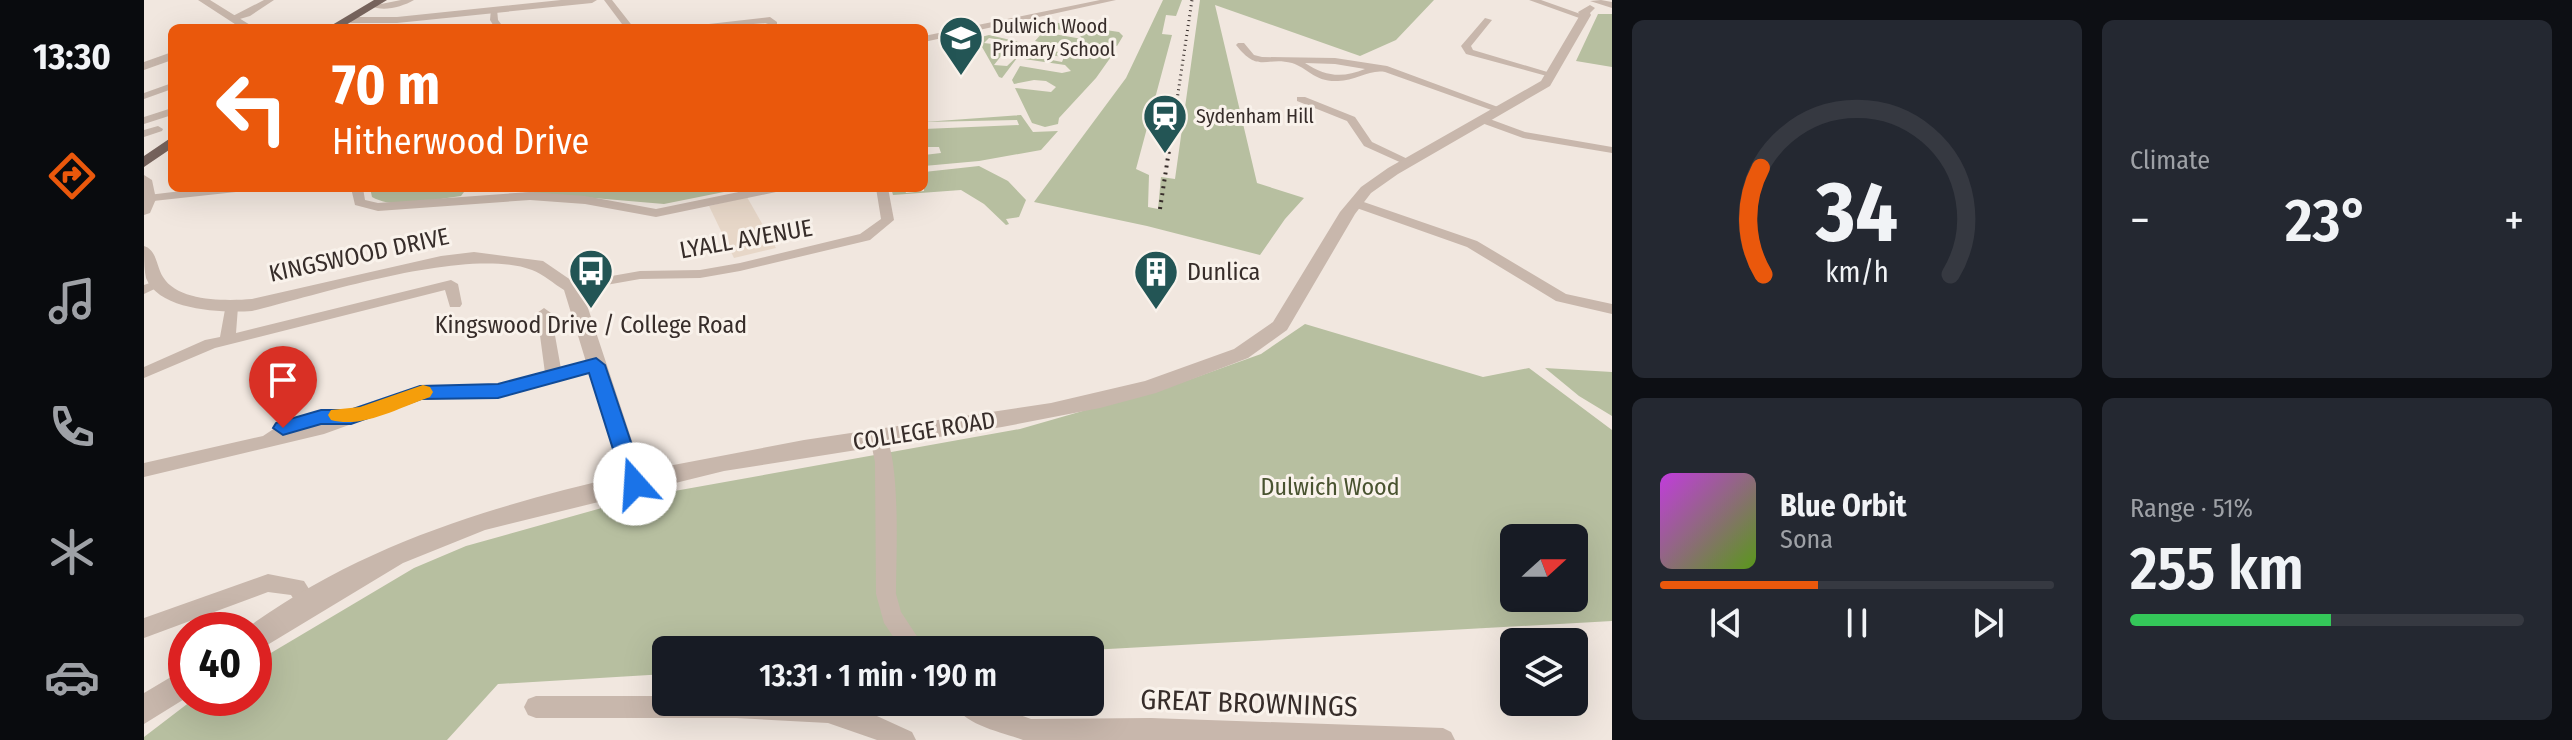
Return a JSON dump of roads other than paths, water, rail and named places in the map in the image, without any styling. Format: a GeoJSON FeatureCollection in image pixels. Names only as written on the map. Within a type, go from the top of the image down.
{"type":"FeatureCollection","features":[{"type":"Feature","properties":{"kind":"main road"},"geometry":{"type":"LineString","coordinates":[[343,23],[379,3]]}},
{"type":"Feature","properties":{"kind":"main road"},"geometry":{"type":"LineString","coordinates":[[144,156],[168,144]]}},
{"type":"Feature","properties":{"kind":"main road"},"geometry":{"type":"LineString","coordinates":[[144,163],[168,144]]}},
{"type":"Feature","properties":{"kind":"street"},"geometry":{"type":"LineString","coordinates":[[203,0],[241,24]]}},
{"type":"Feature","properties":{"kind":"street"},"geometry":{"type":"LineString","coordinates":[[233,18],[247,14],[270,0]]}},
{"type":"Feature","properties":{"kind":"street"},"geometry":{"type":"LineString","coordinates":[[379,3],[394,5],[410,0]]}},
{"type":"Feature","properties":{"kind":"street"},"geometry":{"type":"LineString","coordinates":[[343,23],[592,0]]}},
{"type":"Feature","properties":{"kind":"street"},"geometry":{"type":"LineString","coordinates":[[608,0],[625,24]]}},
{"type":"Feature","properties":{"kind":"street"},"geometry":{"type":"LineString","coordinates":[[928,38],[1043,17],[1112,0]]}},
{"type":"Feature","properties":{"kind":"street"},"geometry":{"type":"LineString","coordinates":[[1533,0],[1590,8],[1612,5]]}},
{"type":"Feature","properties":{"kind":"street","name":"COLLEGE ROAD"},"geometry":{"type":"LineString","coordinates":[[272,627],[429,539],[495,518],[775,454],[948,429],[1092,401],[1164,383],[1250,351],[1266,341],[1280,326],[1355,203],[1378,180],[1544,84],[1590,8]]}},
{"type":"Feature","properties":{"kind":"street"},"geometry":{"type":"LineString","coordinates":[[494,11],[497,24]]}},
{"type":"Feature","properties":{"kind":"street"},"geometry":{"type":"LineString","coordinates":[[723,24],[751,19],[770,20],[774,24]]}},
{"type":"Feature","properties":{"kind":"street"},"geometry":{"type":"LineString","coordinates":[[1488,20],[1466,46],[1469,52],[1551,76]]}},
{"type":"Feature","properties":{"kind":"street"},"geometry":{"type":"LineString","coordinates":[[1241,45],[1257,59],[1387,69],[1501,110]]}},
{"type":"Feature","properties":{"kind":"street"},"geometry":{"type":"LineString","coordinates":[[144,66],[168,57]]}},
{"type":"Feature","properties":{"kind":"street"},"geometry":{"type":"LineString","coordinates":[[1295,60],[1307,70],[1330,79],[1358,76],[1370,70],[1371,66]]}},
{"type":"Feature","properties":{"kind":"street"},"geometry":{"type":"LineString","coordinates":[[144,96],[168,87]]}},
{"type":"Feature","properties":{"kind":"street"},"geometry":{"type":"LineString","coordinates":[[1301,99],[1351,119],[1368,144],[1408,162]]}},
{"type":"Feature","properties":{"kind":"street"},"geometry":{"type":"LineString","coordinates":[[144,121],[168,112]]}},
{"type":"Feature","properties":{"kind":"street"},"geometry":{"type":"LineString","coordinates":[[1483,120],[1523,135],[1612,150]]}},
{"type":"Feature","properties":{"kind":"street"},"geometry":{"type":"LineString","coordinates":[[144,134],[158,129]]}},
{"type":"Feature","properties":{"kind":"street"},"geometry":{"type":"LineString","coordinates":[[144,180],[146,205],[215,192]]}},
{"type":"Feature","properties":{"kind":"street"},"geometry":{"type":"LineString","coordinates":[[358,192],[359,202],[378,207],[530,196],[585,200],[650,213],[756,192]]}},
{"type":"Feature","properties":{"kind":"street","name":"LYALL AVENUE"},"geometry":{"type":"LineString","coordinates":[[572,287],[640,275],[710,273],[865,237],[888,220],[883,192]]}},
{"type":"Feature","properties":{"kind":"street"},"geometry":{"type":"LineString","coordinates":[[1355,203],[1472,244],[1561,298],[1612,309]]}},
{"type":"Feature","properties":{"kind":"street","name":"KINGSWOOD DRIVE"},"geometry":{"type":"LineString","coordinates":[[144,251],[151,287],[192,302],[231,307],[441,261],[474,257],[537,265],[572,287]]}},
{"type":"Feature","properties":{"kind":"street","name":"KINGSWOOD DRIVE"},"geometry":{"type":"LineString","coordinates":[[144,373],[192,351],[227,340],[450,279],[455,304]]}},
{"type":"Feature","properties":{"kind":"street"},"geometry":{"type":"LineString","coordinates":[[572,287],[635,484]]}},
{"type":"Feature","properties":{"kind":"street"},"geometry":{"type":"LineString","coordinates":[[227,340],[231,307]]}},
{"type":"Feature","properties":{"kind":"street"},"geometry":{"type":"LineString","coordinates":[[544,313],[554,377]]}},
{"type":"Feature","properties":{"kind":"street"},"geometry":{"type":"LineString","coordinates":[[144,470],[324,428],[420,393],[498,391],[596,365]]}},
{"type":"Feature","properties":{"kind":"street"},"geometry":{"type":"LineString","coordinates":[[879,438],[886,493],[886,594],[891,616],[905,636]]}},
{"type":"Feature","properties":{"kind":"street"},"geometry":{"type":"LineString","coordinates":[[144,628],[268,583],[297,587],[309,605]]}},
{"type":"Feature","properties":{"kind":"street"},"geometry":{"type":"LineString","coordinates":[[144,710],[168,693]]}},
{"type":"Feature","properties":{"kind":"street"},"geometry":{"type":"LineString","coordinates":[[536,707],[736,707],[828,712],[866,723],[904,740]]}},
{"type":"Feature","properties":{"kind":"street","name":"GREAT BROWNINGS"},"geometry":{"type":"LineString","coordinates":[[988,716],[1029,735],[1151,730],[1443,740]]}},
{"type":"Feature","properties":{"kind":"railway"},"geometry":{"type":"LineString","coordinates":[[1174,120],[1192,0]]}},
{"type":"Feature","properties":{"kind":"railway"},"geometry":{"type":"LineString","coordinates":[[1160,209],[1174,118]]}},
{"type":"Feature","properties":{"kind":"place","name":"Dulwich Wood Primary School"},"geometry":{"type":"Point","coordinates":[961,77]}},
{"type":"Feature","properties":{"kind":"place","name":"Sydenham Hill"},"geometry":{"type":"Point","coordinates":[1165,155]}},
{"type":"Feature","properties":{"kind":"place","name":"Kingswood Drive / College Road"},"geometry":{"type":"Point","coordinates":[591,310]}},
{"type":"Feature","properties":{"kind":"place","name":"Dunlica"},"geometry":{"type":"Point","coordinates":[1156,311]}},
{"type":"Feature","properties":{"kind":"park label","name":"Dulwich Wood"},"geometry":{"type":"Point","coordinates":[1330,487]}}]}
